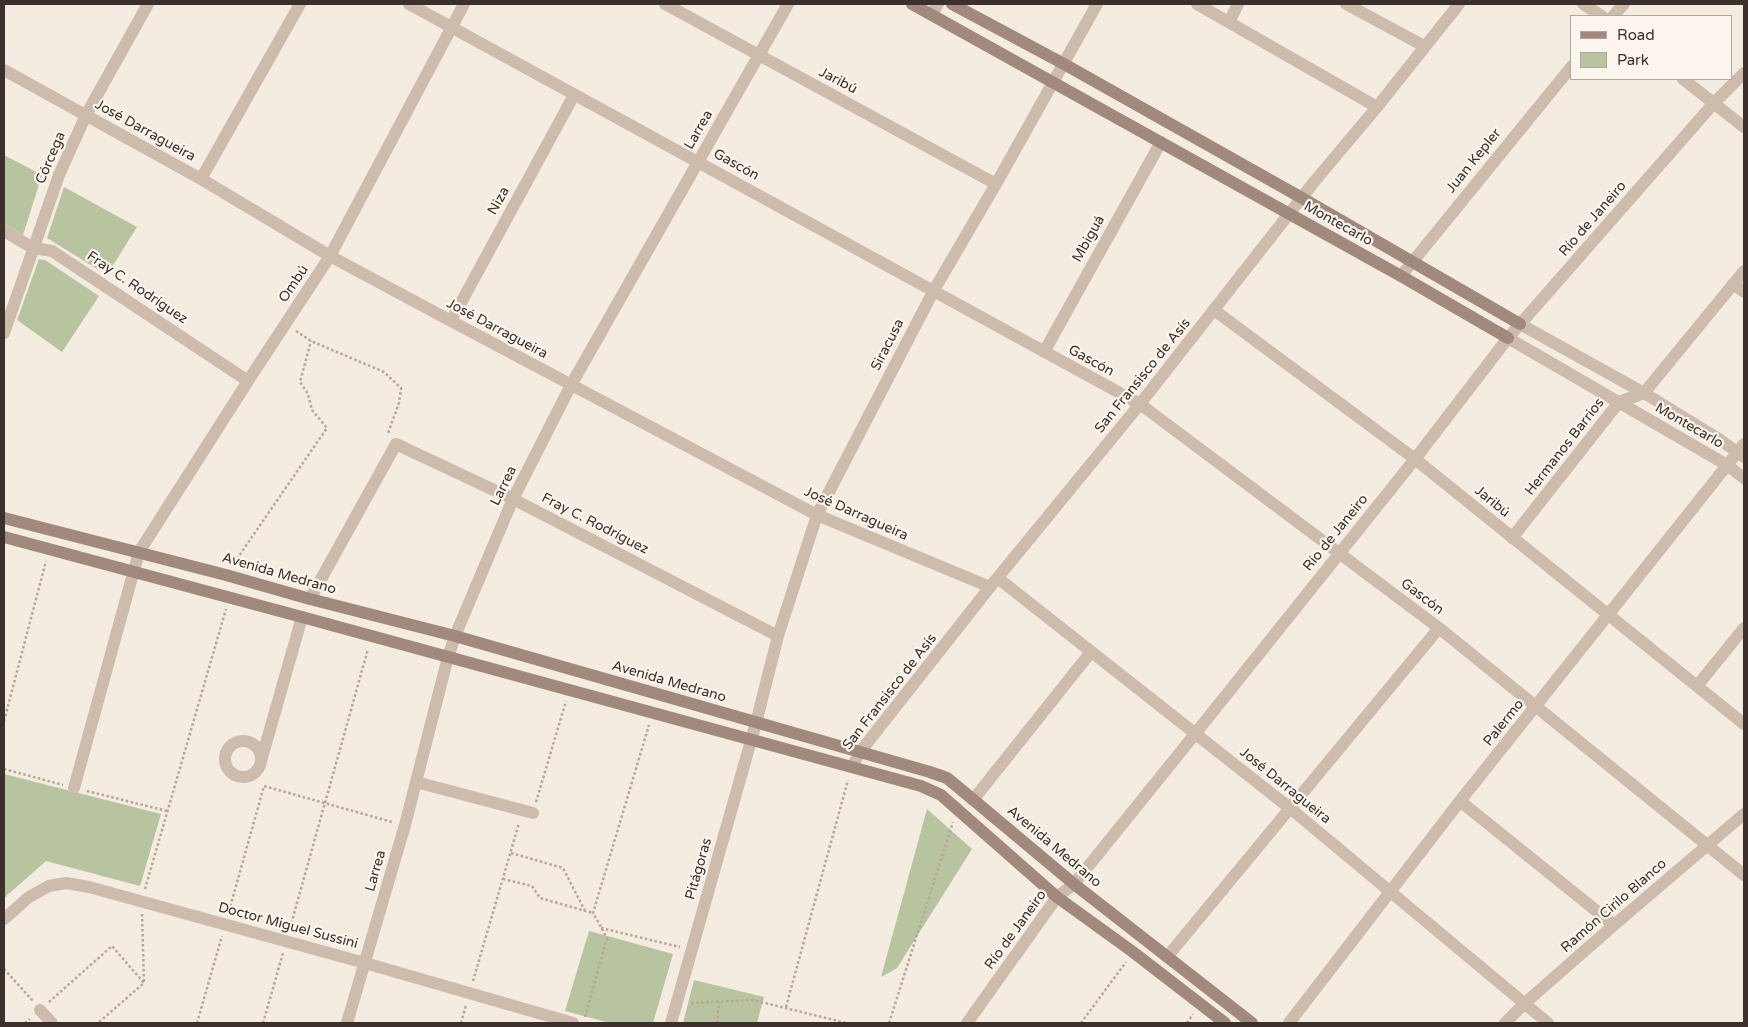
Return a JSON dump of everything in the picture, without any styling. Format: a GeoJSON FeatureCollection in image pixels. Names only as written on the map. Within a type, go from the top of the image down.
{"type":"FeatureCollection","features":[{"type":"Feature","properties":{"kind":"main road","name":"Montecarlo"},"geometry":{"type":"LineString","coordinates":[[912,4],[935,9],[1054,81],[1508,338]]}},
{"type":"Feature","properties":{"kind":"main road","name":"Montecarlo"},"geometry":{"type":"LineString","coordinates":[[952,4],[1064,64],[1302,198],[1520,324]]}},
{"type":"Feature","properties":{"kind":"main road","name":"Avenida Medrano"},"geometry":{"type":"LineString","coordinates":[[4,518],[455,636],[947,778],[1074,884],[1252,1023]]}},
{"type":"Feature","properties":{"kind":"main road"},"geometry":{"type":"LineString","coordinates":[[4,537],[922,786],[941,795],[1058,897],[1225,1023]]}},
{"type":"Feature","properties":{"kind":"street","name":"Córcega"},"geometry":{"type":"LineString","coordinates":[[4,333],[59,175],[86,115],[148,4]]}},
{"type":"Feature","properties":{"kind":"street"},"geometry":{"type":"LineString","coordinates":[[201,179],[300,4]]}},
{"type":"Feature","properties":{"kind":"street","name":"Gascón"},"geometry":{"type":"LineString","coordinates":[[409,4],[1140,404],[1439,628],[1744,875]]}},
{"type":"Feature","properties":{"kind":"street","name":"Ombú"},"geometry":{"type":"LineString","coordinates":[[74,788],[139,552],[330,256],[464,4]]}},
{"type":"Feature","properties":{"kind":"street","name":"Jaribú"},"geometry":{"type":"LineString","coordinates":[[665,4],[996,184]]}},
{"type":"Feature","properties":{"kind":"street","name":"Larrea"},"geometry":{"type":"LineString","coordinates":[[347,1023],[405,825],[448,657],[455,636],[513,499],[571,385],[788,4]]}},
{"type":"Feature","properties":{"kind":"street","name":"Siracusa"},"geometry":{"type":"LineString","coordinates":[[756,723],[778,636],[817,515],[934,290],[1097,4]]}},
{"type":"Feature","properties":{"kind":"street"},"geometry":{"type":"LineString","coordinates":[[1197,4],[1377,107]]}},
{"type":"Feature","properties":{"kind":"street"},"geometry":{"type":"LineString","coordinates":[[1229,22],[1238,4]]}},
{"type":"Feature","properties":{"kind":"street"},"geometry":{"type":"LineString","coordinates":[[1346,4],[1424,46]]}},
{"type":"Feature","properties":{"kind":"street","name":"San Fransisco de Asís"},"geometry":{"type":"LineString","coordinates":[[852,767],[860,752],[994,583],[1140,404],[1289,214],[1459,4]]}},
{"type":"Feature","properties":{"kind":"street"},"geometry":{"type":"LineString","coordinates":[[1583,4],[1600,15]]}},
{"type":"Feature","properties":{"kind":"street"},"geometry":{"type":"LineString","coordinates":[[1614,15],[1624,4]]}},
{"type":"Feature","properties":{"kind":"street","name":"Juan Kepler"},"geometry":{"type":"LineString","coordinates":[[1401,276],[1570,68]]}},
{"type":"Feature","properties":{"kind":"street","name":"José Darragueira"},"geometry":{"type":"LineString","coordinates":[[4,70],[201,179],[330,256],[817,515],[994,583],[1091,652],[1291,809],[1548,1023]]}},
{"type":"Feature","properties":{"kind":"street","name":"Río de Janeiro"},"geometry":{"type":"LineString","coordinates":[[967,1023],[1058,897],[1074,884],[1195,734],[1415,459],[1508,338],[1714,104],[1744,73]]}},
{"type":"Feature","properties":{"kind":"street"},"geometry":{"type":"LineString","coordinates":[[1684,80],[1744,127]]}},
{"type":"Feature","properties":{"kind":"street","name":"Niza"},"geometry":{"type":"LineString","coordinates":[[451,321],[574,95]]}},
{"type":"Feature","properties":{"kind":"street","name":"Mbiguá"},"geometry":{"type":"LineString","coordinates":[[1044,352],[1161,142]]}},
{"type":"Feature","properties":{"kind":"street","name":"Fray C. Rodríguez"},"geometry":{"type":"LineString","coordinates":[[4,231],[33,248],[52,250],[248,381]]}},
{"type":"Feature","properties":{"kind":"street"},"geometry":{"type":"LineString","coordinates":[[1644,393],[1744,270]]}},
{"type":"Feature","properties":{"kind":"street"},"geometry":{"type":"LineString","coordinates":[[1733,284],[1744,292]]}},
{"type":"Feature","properties":{"kind":"street","name":"Jaribú"},"geometry":{"type":"LineString","coordinates":[[1214,310],[1415,459],[1744,724]]}},
{"type":"Feature","properties":{"kind":"street","name":"Montecarlo"},"geometry":{"type":"LineString","coordinates":[[1520,324],[1644,393],[1742,451]]}},
{"type":"Feature","properties":{"kind":"street","name":"Montecarlo"},"geometry":{"type":"LineString","coordinates":[[1508,338],[1728,465],[1744,478]]}},
{"type":"Feature","properties":{"kind":"street","name":"Hermanos Barrios"},"geometry":{"type":"LineString","coordinates":[[1512,538],[1619,402],[1644,393]]}},
{"type":"Feature","properties":{"kind":"street"},"geometry":{"type":"LineString","coordinates":[[310,599],[396,444]]}},
{"type":"Feature","properties":{"kind":"street","name":"Fray C. Rodríguez"},"geometry":{"type":"LineString","coordinates":[[396,444],[513,499],[778,636]]}},
{"type":"Feature","properties":{"kind":"street","name":"Palermo"},"geometry":{"type":"LineString","coordinates":[[1289,1023],[1460,801],[1728,465],[1742,451]]}},
{"type":"Feature","properties":{"kind":"street"},"geometry":{"type":"LineString","coordinates":[[261,761],[302,617]]}},
{"type":"Feature","properties":{"kind":"street"},"geometry":{"type":"LineString","coordinates":[[1167,957],[1439,628]]}},
{"type":"Feature","properties":{"kind":"street"},"geometry":{"type":"LineString","coordinates":[[1697,686],[1744,628]]}},
{"type":"Feature","properties":{"kind":"street"},"geometry":{"type":"LineString","coordinates":[[973,800],[1091,652]]}},
{"type":"Feature","properties":{"kind":"street","name":"Pitágoras"},"geometry":{"type":"LineString","coordinates":[[672,1023],[756,723]]}},
{"type":"Feature","properties":{"kind":"street"},"geometry":{"type":"LineString","coordinates":[[416,782],[528,812]]}},
{"type":"Feature","properties":{"kind":"street"},"geometry":{"type":"LineString","coordinates":[[1460,801],[1614,925]]}},
{"type":"Feature","properties":{"kind":"street","name":"Ramón Cirilo Blanco"},"geometry":{"type":"LineString","coordinates":[[1505,1023],[1525,1003],[1614,925],[1709,846],[1744,814]]}},
{"type":"Feature","properties":{"kind":"street","name":"Doctor Miguel Sussini"},"geometry":{"type":"LineString","coordinates":[[4,919],[29,897],[48,886],[66,883],[89,887],[573,1023]]}},
{"type":"Feature","properties":{"kind":"street"},"geometry":{"type":"LineString","coordinates":[[40,1010],[52,1023]]}},
{"type":"Feature","properties":{"kind":"path"},"geometry":{"type":"LineString","coordinates":[[285,324],[311,341],[384,372],[400,388],[400,403],[388,433],[396,444]]}},
{"type":"Feature","properties":{"kind":"path"},"geometry":{"type":"LineString","coordinates":[[226,575],[327,428],[312,410],[308,394],[300,382],[311,341]]}},
{"type":"Feature","properties":{"kind":"path"},"geometry":{"type":"LineString","coordinates":[[4,721],[49,549]]}},
{"type":"Feature","properties":{"kind":"path"},"geometry":{"type":"LineString","coordinates":[[144,983],[142,902],[229,598]]}},
{"type":"Feature","properties":{"kind":"path"},"geometry":{"type":"LineString","coordinates":[[263,1023],[372,636]]}},
{"type":"Feature","properties":{"kind":"path"},"geometry":{"type":"LineString","coordinates":[[461,1023],[511,854],[528,812],[569,690]]}},
{"type":"Feature","properties":{"kind":"path"},"geometry":{"type":"LineString","coordinates":[[583,1023],[607,938],[593,913],[653,713]]}},
{"type":"Feature","properties":{"kind":"path"},"geometry":{"type":"LineString","coordinates":[[786,1007],[852,767]]}},
{"type":"Feature","properties":{"kind":"path"},"geometry":{"type":"LineString","coordinates":[[197,1023],[264,786],[405,825]]}},
{"type":"Feature","properties":{"kind":"path"},"geometry":{"type":"LineString","coordinates":[[889,1023],[957,810]]}},
{"type":"Feature","properties":{"kind":"path"},"geometry":{"type":"LineString","coordinates":[[511,854],[563,868],[585,911]]}},
{"type":"Feature","properties":{"kind":"path"},"geometry":{"type":"LineString","coordinates":[[503,879],[532,886],[540,898],[593,913]]}},
{"type":"Feature","properties":{"kind":"path"},"geometry":{"type":"LineString","coordinates":[[601,928],[692,950]]}},
{"type":"Feature","properties":{"kind":"path"},"geometry":{"type":"LineString","coordinates":[[25,1023],[112,946],[144,983]]}},
{"type":"Feature","properties":{"kind":"path"},"geometry":{"type":"LineString","coordinates":[[1081,1023],[1133,952]]}},
{"type":"Feature","properties":{"kind":"path"},"geometry":{"type":"LineString","coordinates":[[4,968],[40,1010]]}},
{"type":"Feature","properties":{"kind":"path"},"geometry":{"type":"LineString","coordinates":[[98,1023],[144,983]]}},
{"type":"Feature","properties":{"kind":"path"},"geometry":{"type":"LineString","coordinates":[[677,1004],[753,1000],[846,1023]]}},
{"type":"Feature","properties":{"kind":"path"},"geometry":{"type":"LineString","coordinates":[[717,1023],[719,1002]]}},
{"type":"Feature","properties":{"kind":"green space"},"geometry":{"type":"Polygon","coordinates":[[[4,155],[42,175],[23,235],[4,224],[4,155]]]}},
{"type":"Feature","properties":{"kind":"green space"},"geometry":{"type":"Polygon","coordinates":[[[64,187],[137,227],[107,275],[47,238],[64,187]]]}},
{"type":"Feature","properties":{"kind":"green space"},"geometry":{"type":"Polygon","coordinates":[[[39,259],[45,260],[99,296],[62,352],[17,320],[39,259]]]}},
{"type":"Feature","properties":{"kind":"green space"},"geometry":{"type":"Polygon","coordinates":[[[4,774],[161,814],[140,886],[46,861],[4,898],[4,774]]]}},
{"type":"Feature","properties":{"kind":"green space"},"geometry":{"type":"Polygon","coordinates":[[[927,809],[972,849],[897,968],[881,977],[927,809]]]}},
{"type":"Feature","properties":{"kind":"green space"},"geometry":{"type":"Polygon","coordinates":[[[589,931],[673,954],[653,1023],[610,1023],[565,1011],[589,931]]]}},
{"type":"Feature","properties":{"kind":"green space"},"geometry":{"type":"Polygon","coordinates":[[[694,980],[764,997],[757,1023],[683,1023],[694,980]]]}}]}
